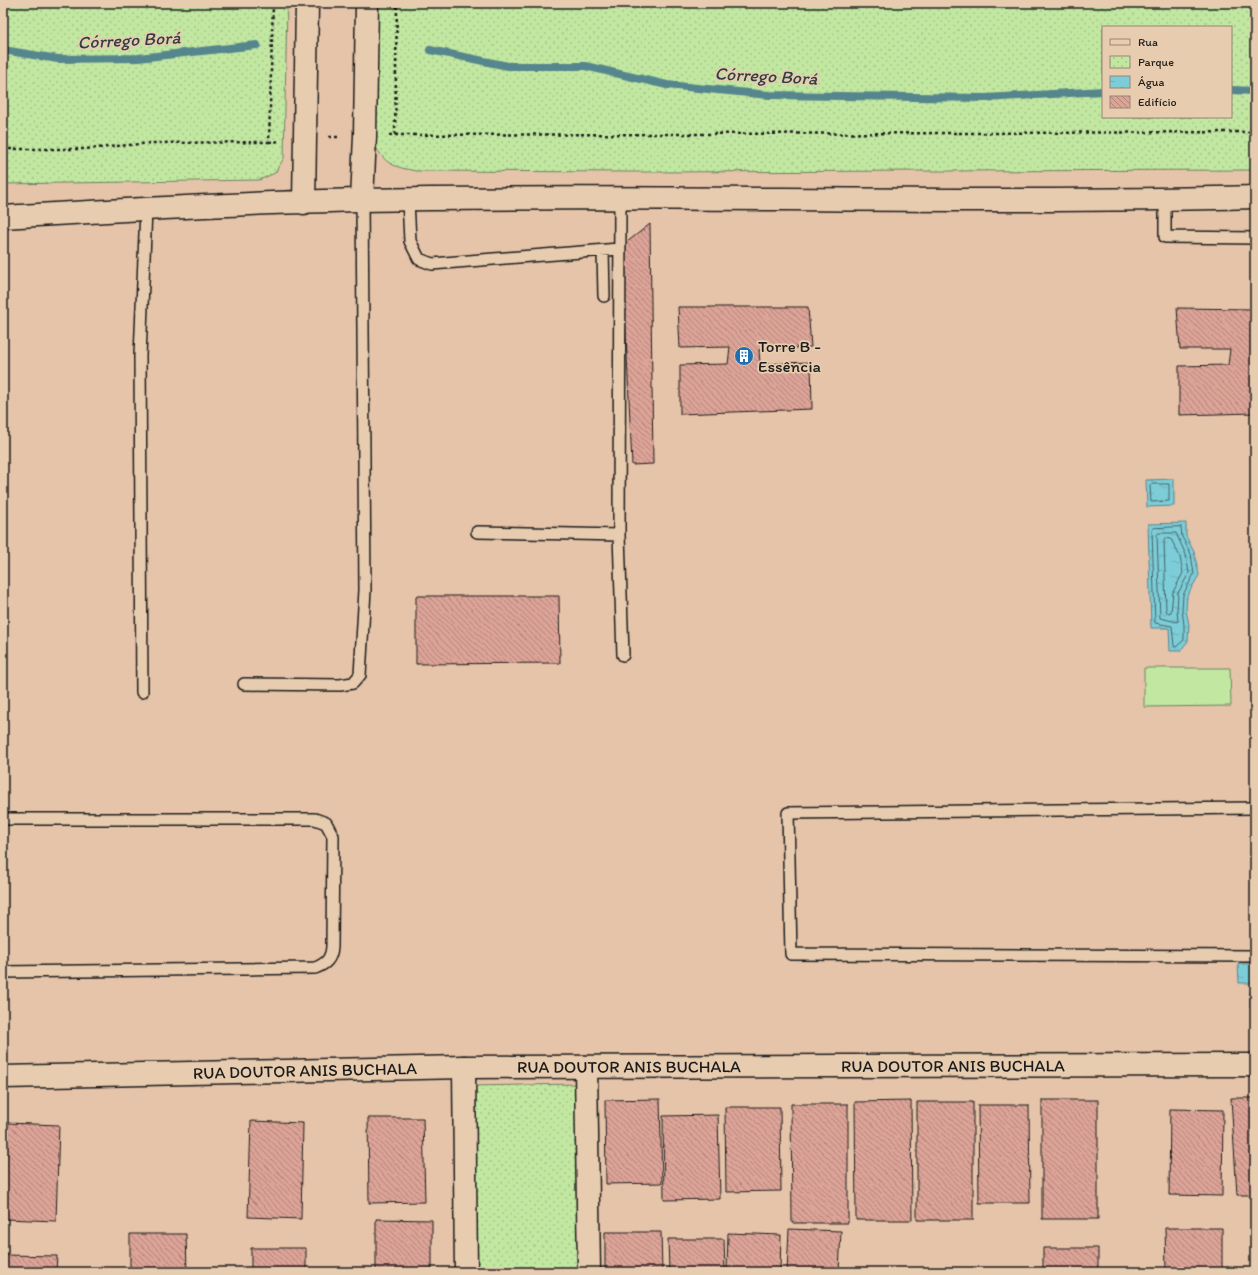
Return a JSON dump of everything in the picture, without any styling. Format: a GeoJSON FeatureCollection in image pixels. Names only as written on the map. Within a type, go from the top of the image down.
{"type":"FeatureCollection","features":[{"type":"Feature","properties":{"kind":"main road"},"geometry":{"type":"LineString","coordinates":[[304,203],[307,3]]}},
{"type":"Feature","properties":{"kind":"main road"},"geometry":{"type":"LineString","coordinates":[[362,200],[365,136],[367,3]]}},
{"type":"Feature","properties":{"kind":"main road"},"geometry":{"type":"LineString","coordinates":[[3,217],[146,209],[362,200],[1165,199],[1255,197]]}},
{"type":"Feature","properties":{"kind":"main road","name":"RUA DOUTOR ANIS BUCHALA"},"geometry":{"type":"LineString","coordinates":[[3,1077],[464,1067],[1255,1065]]}},
{"type":"Feature","properties":{"kind":"main road"},"geometry":{"type":"LineString","coordinates":[[464,1067],[466,1272]]}},
{"type":"Feature","properties":{"kind":"main road"},"geometry":{"type":"LineString","coordinates":[[586,1067],[589,1272]]}},
{"type":"Feature","properties":{"kind":"lane"},"geometry":{"type":"LineString","coordinates":[[620,199],[619,535],[623,655]]}},
{"type":"Feature","properties":{"kind":"lane"},"geometry":{"type":"LineString","coordinates":[[1165,199],[1166,237],[1255,238]]}},
{"type":"Feature","properties":{"kind":"lane"},"geometry":{"type":"LineString","coordinates":[[244,684],[340,685],[354,683],[360,675],[364,590],[362,200]]}},
{"type":"Feature","properties":{"kind":"lane"},"geometry":{"type":"LineString","coordinates":[[408,200],[410,241],[419,259],[432,264],[619,249]]}},
{"type":"Feature","properties":{"kind":"lane"},"geometry":{"type":"LineString","coordinates":[[142,692],[140,356],[146,209]]}},
{"type":"Feature","properties":{"kind":"lane"},"geometry":{"type":"LineString","coordinates":[[603,251],[604,296]]}},
{"type":"Feature","properties":{"kind":"lane"},"geometry":{"type":"LineString","coordinates":[[477,532],[619,535]]}},
{"type":"Feature","properties":{"kind":"lane"},"geometry":{"type":"LineString","coordinates":[[1255,808],[788,813],[791,954],[1255,956]]}},
{"type":"Feature","properties":{"kind":"lane"},"geometry":{"type":"LineString","coordinates":[[3,819],[315,819],[326,823],[333,836],[332,947],[331,954],[327,962],[321,966],[315,968],[3,972]]}},
{"type":"Feature","properties":{"kind":"path"},"geometry":{"type":"LineString","coordinates":[[3,149],[85,149],[151,143],[269,142],[273,3]]}},
{"type":"Feature","properties":{"kind":"path"},"geometry":{"type":"LineString","coordinates":[[397,3],[395,135],[1255,132]]}},
{"type":"Feature","properties":{"kind":"green space"},"geometry":{"type":"Polygon","coordinates":[[[3,3],[287,3],[284,158],[275,173],[259,180],[3,184],[3,3]]]}},
{"type":"Feature","properties":{"kind":"green space"},"geometry":{"type":"Polygon","coordinates":[[[375,3],[1255,3],[1255,170],[636,172],[416,171],[391,164],[379,152],[375,145],[375,3]]]}},
{"type":"Feature","properties":{"kind":"green space"},"geometry":{"type":"Polygon","coordinates":[[[1144,668],[1230,668],[1231,706],[1144,707],[1144,668]]]}},
{"type":"Feature","properties":{"kind":"green space"},"geometry":{"type":"Polygon","coordinates":[[[576,1084],[578,1272],[475,1272],[473,1086],[576,1084]]]}},
{"type":"Feature","properties":{"kind":"water"},"geometry":{"type":"Polygon","coordinates":[[[1174,479],[1174,506],[1147,507],[1146,480],[1174,479]]]}},
{"type":"Feature","properties":{"kind":"water"},"geometry":{"type":"Polygon","coordinates":[[[1186,523],[1186,536],[1194,552],[1199,575],[1187,596],[1186,610],[1189,625],[1188,641],[1180,651],[1170,651],[1169,628],[1151,628],[1148,524],[1186,523]]]}},
{"type":"Feature","properties":{"kind":"water"},"geometry":{"type":"Polygon","coordinates":[[[1238,964],[1255,964],[1255,983],[1239,983],[1238,964]]]}},
{"type":"Feature","properties":{"kind":"water"},"geometry":{"type":"Polygon","coordinates":[[[1250,992],[1255,992],[1255,1008],[1250,1008],[1250,992]]]}},
{"type":"Feature","properties":{"kind":"building"},"geometry":{"type":"Polygon","coordinates":[[[650,224],[653,464],[632,465],[622,246],[650,224]]]}},
{"type":"Feature","properties":{"kind":"building","name":"Torre B - Essência"},"geometry":{"type":"Polygon","coordinates":[[[678,307],[808,307],[811,347],[759,350],[760,364],[811,362],[812,409],[680,414],[680,365],[728,364],[730,347],[680,348],[678,307]]]}},
{"type":"Feature","properties":{"kind":"building"},"geometry":{"type":"Polygon","coordinates":[[[1177,308],[1255,309],[1255,413],[1179,415],[1179,366],[1228,365],[1230,349],[1180,349],[1177,308]]]}},
{"type":"Feature","properties":{"kind":"building"},"geometry":{"type":"Polygon","coordinates":[[[416,596],[559,596],[560,663],[416,664],[416,596]]]}},
{"type":"Feature","properties":{"kind":"building"},"geometry":{"type":"Polygon","coordinates":[[[1231,1098],[1255,1098],[1255,1195],[1237,1195],[1231,1098]]]}},
{"type":"Feature","properties":{"kind":"building"},"geometry":{"type":"Polygon","coordinates":[[[660,1099],[662,1183],[606,1184],[605,1100],[660,1099]]]}},
{"type":"Feature","properties":{"kind":"building"},"geometry":{"type":"Polygon","coordinates":[[[1042,1100],[1098,1100],[1098,1219],[1042,1219],[1042,1100]]]}},
{"type":"Feature","properties":{"kind":"building"},"geometry":{"type":"Polygon","coordinates":[[[911,1101],[912,1220],[856,1220],[855,1102],[911,1101]]]}},
{"type":"Feature","properties":{"kind":"building"},"geometry":{"type":"Polygon","coordinates":[[[917,1102],[973,1102],[973,1220],[917,1220],[917,1102]]]}},
{"type":"Feature","properties":{"kind":"building"},"geometry":{"type":"Polygon","coordinates":[[[791,1104],[848,1104],[848,1223],[792,1223],[791,1104]]]}},
{"type":"Feature","properties":{"kind":"building"},"geometry":{"type":"Polygon","coordinates":[[[978,1105],[1029,1105],[1030,1203],[979,1203],[978,1105]]]}},
{"type":"Feature","properties":{"kind":"building"},"geometry":{"type":"Polygon","coordinates":[[[725,1107],[780,1107],[781,1191],[726,1192],[725,1107]]]}},
{"type":"Feature","properties":{"kind":"building"},"geometry":{"type":"Polygon","coordinates":[[[1170,1109],[1223,1110],[1222,1196],[1169,1195],[1170,1109]]]}},
{"type":"Feature","properties":{"kind":"building"},"geometry":{"type":"Polygon","coordinates":[[[718,1115],[720,1199],[664,1200],[663,1116],[718,1115]]]}},
{"type":"Feature","properties":{"kind":"building"},"geometry":{"type":"Polygon","coordinates":[[[368,1118],[423,1118],[425,1202],[369,1203],[368,1118]]]}},
{"type":"Feature","properties":{"kind":"building"},"geometry":{"type":"Polygon","coordinates":[[[251,1121],[303,1123],[301,1219],[248,1217],[251,1121]]]}},
{"type":"Feature","properties":{"kind":"building"},"geometry":{"type":"Polygon","coordinates":[[[7,1123],[59,1125],[56,1221],[4,1219],[7,1123]]]}},
{"type":"Feature","properties":{"kind":"building"},"geometry":{"type":"Polygon","coordinates":[[[376,1219],[432,1220],[432,1272],[376,1272],[376,1219]]]}},
{"type":"Feature","properties":{"kind":"building"},"geometry":{"type":"Polygon","coordinates":[[[1165,1228],[1222,1228],[1222,1272],[1166,1272],[1165,1228]]]}},
{"type":"Feature","properties":{"kind":"building"},"geometry":{"type":"Polygon","coordinates":[[[789,1229],[841,1231],[839,1272],[787,1272],[789,1229]]]}},
{"type":"Feature","properties":{"kind":"building"},"geometry":{"type":"Polygon","coordinates":[[[605,1232],[661,1232],[662,1272],[605,1272],[605,1232]]]}},
{"type":"Feature","properties":{"kind":"building"},"geometry":{"type":"Polygon","coordinates":[[[728,1233],[781,1235],[780,1272],[727,1272],[728,1233]]]}},
{"type":"Feature","properties":{"kind":"building"},"geometry":{"type":"Polygon","coordinates":[[[130,1234],[186,1234],[187,1272],[130,1272],[130,1234]]]}},
{"type":"Feature","properties":{"kind":"building"},"geometry":{"type":"Polygon","coordinates":[[[668,1239],[724,1239],[725,1272],[669,1272],[668,1239]]]}},
{"type":"Feature","properties":{"kind":"building"},"geometry":{"type":"Polygon","coordinates":[[[251,1248],[306,1248],[306,1272],[251,1272],[251,1248]]]}},
{"type":"Feature","properties":{"kind":"building"},"geometry":{"type":"Polygon","coordinates":[[[1043,1248],[1098,1248],[1098,1272],[1043,1272],[1043,1248]]]}},
{"type":"Feature","properties":{"kind":"building"},"geometry":{"type":"Polygon","coordinates":[[[4,1255],[57,1256],[56,1272],[3,1272],[4,1255]]]}},
{"type":"Feature","properties":{"kind":"waterway","name":"Córrego Borá"},"geometry":{"type":"LineString","coordinates":[[3,50],[58,59],[138,58],[257,45]]}},
{"type":"Feature","properties":{"kind":"waterway","name":"Córrego Borá"},"geometry":{"type":"LineString","coordinates":[[430,50],[508,66],[585,66],[667,85],[769,95],[985,98],[1102,91]]}},
{"type":"Feature","properties":{"kind":"waterway","name":"Córrego Borá"},"geometry":{"type":"LineString","coordinates":[[1232,90],[1255,91]]}},
{"type":"Feature","properties":{"kind":"place","name":"Torre B - Essência"},"geometry":{"type":"Point","coordinates":[744,356]}}]}
